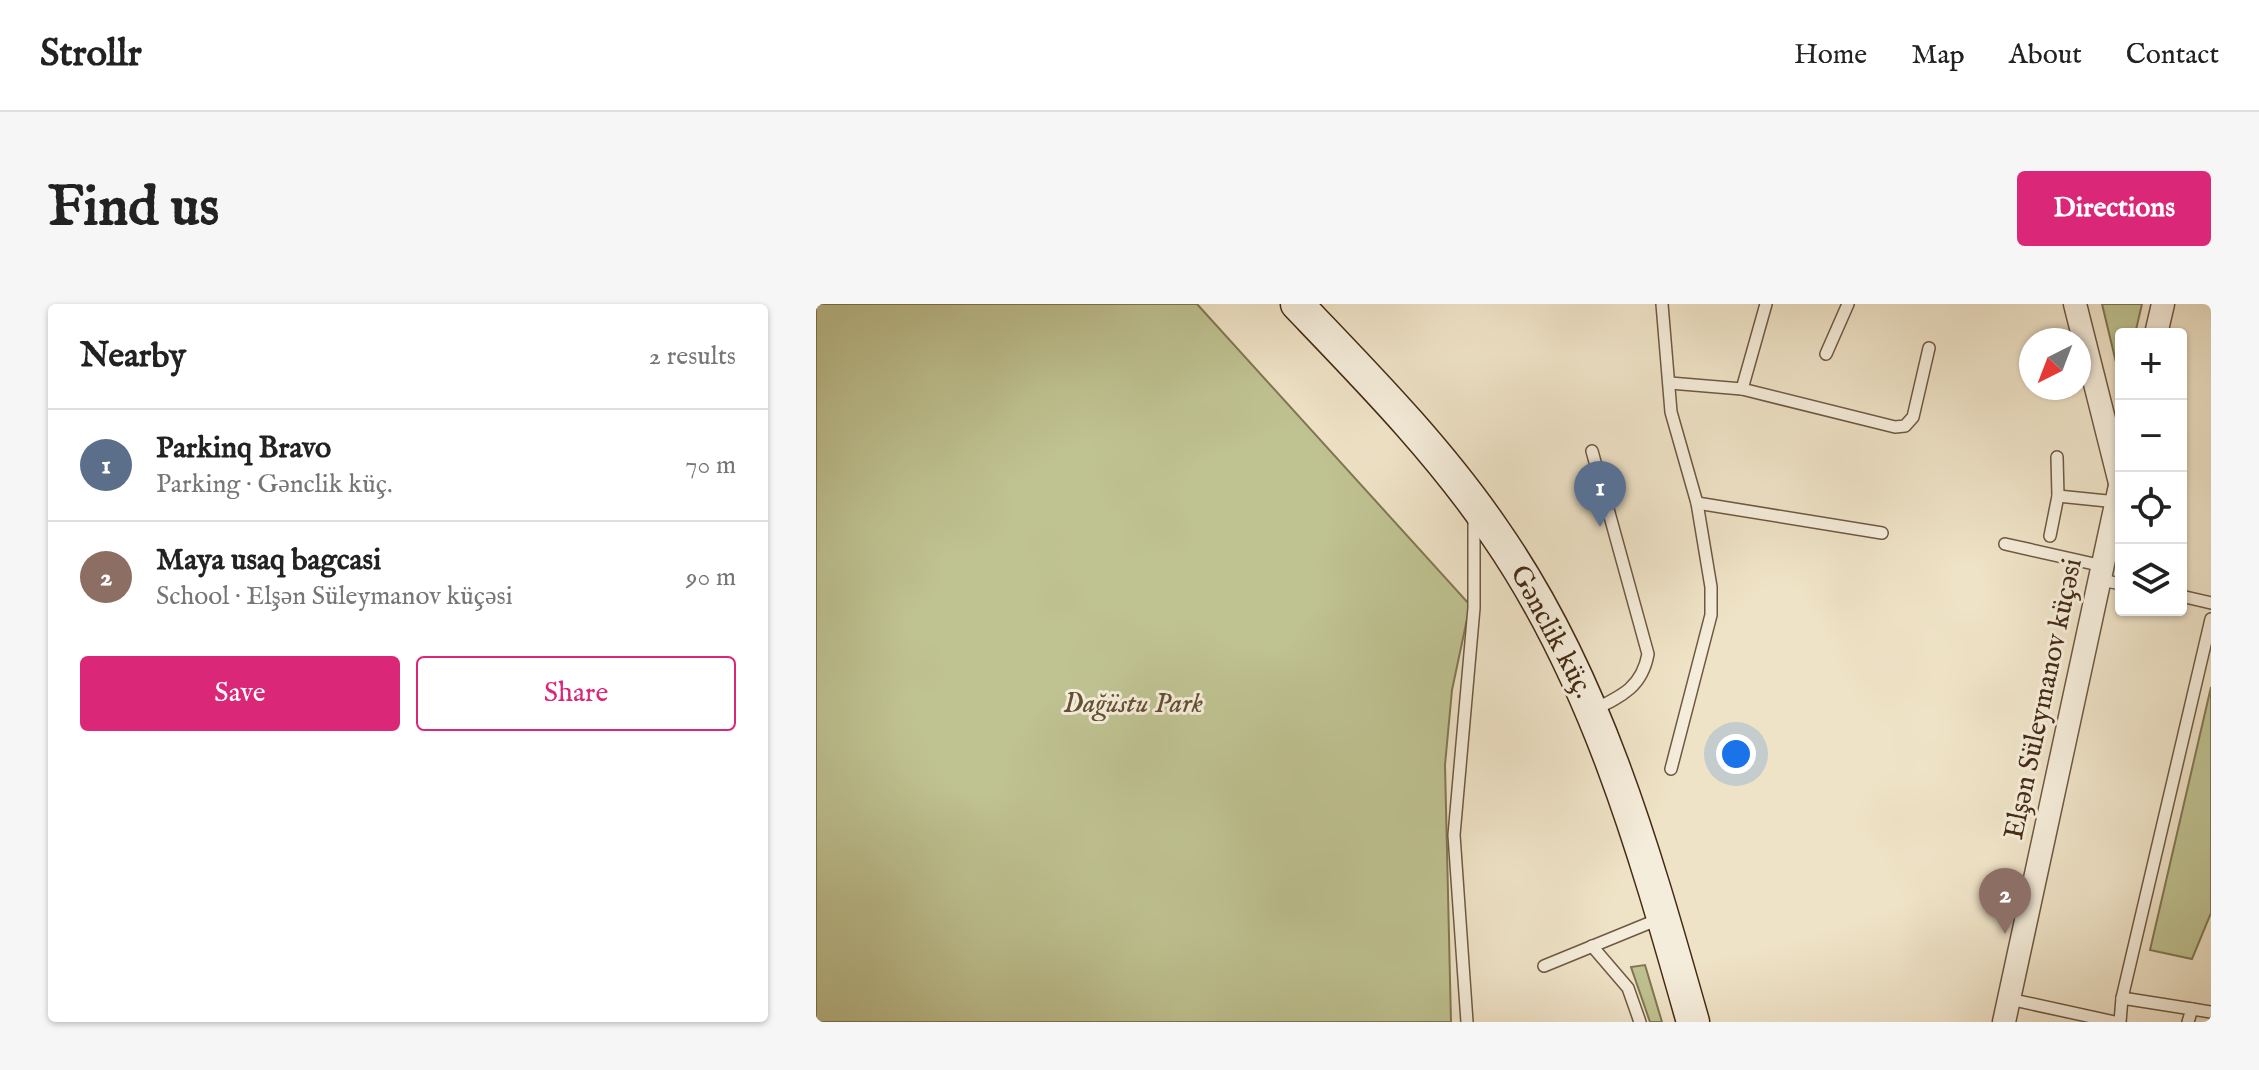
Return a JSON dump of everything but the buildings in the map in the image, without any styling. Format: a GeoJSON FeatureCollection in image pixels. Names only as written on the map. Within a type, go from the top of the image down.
{"type":"FeatureCollection","features":[{"type":"Feature","properties":{"kind":"main road","name":"Gənclik küç."},"geometry":{"type":"LineString","coordinates":[[1305,307],[1445,467],[1539,602],[1593,710],[1663,917],[1693,1022]]}},
{"type":"Feature","properties":{"kind":"street","name":"Elşən Süleymanov küçəsi"},"geometry":{"type":"LineString","coordinates":[[2075,304],[2116,472]]}},
{"type":"Feature","properties":{"kind":"street"},"geometry":{"type":"LineString","coordinates":[[2157,328],[2163,304]]}},
{"type":"Feature","properties":{"kind":"street","name":"Elşən Süleymanov küçəsi"},"geometry":{"type":"LineString","coordinates":[[2004,1022],[2109,577],[2115,529]]}},
{"type":"Feature","properties":{"kind":"lane"},"geometry":{"type":"LineString","coordinates":[[1662,304],[1671,412],[1697,503],[1711,587],[1711,615],[1671,769]]}},
{"type":"Feature","properties":{"kind":"lane"},"geometry":{"type":"LineString","coordinates":[[1742,389],[1766,304]]}},
{"type":"Feature","properties":{"kind":"lane"},"geometry":{"type":"LineString","coordinates":[[1826,354],[1848,304]]}},
{"type":"Feature","properties":{"kind":"lane"},"geometry":{"type":"LineString","coordinates":[[1670,383],[1742,389],[1895,427],[1905,426],[1913,417],[1929,348]]}},
{"type":"Feature","properties":{"kind":"lane"},"geometry":{"type":"LineString","coordinates":[[1592,451],[1648,654],[1645,672],[1637,685],[1593,710]]}},
{"type":"Feature","properties":{"kind":"lane"},"geometry":{"type":"LineString","coordinates":[[2050,536],[2058,496],[2057,457]]}},
{"type":"Feature","properties":{"kind":"lane"},"geometry":{"type":"LineString","coordinates":[[2058,496],[2115,490]]}},
{"type":"Feature","properties":{"kind":"lane"},"geometry":{"type":"LineString","coordinates":[[1697,503],[1882,533]]}},
{"type":"Feature","properties":{"kind":"lane"},"geometry":{"type":"LineString","coordinates":[[1467,1022],[1454,835],[1474,608],[1474,505]]}},
{"type":"Feature","properties":{"kind":"lane"},"geometry":{"type":"LineString","coordinates":[[2005,544],[2109,577]]}},
{"type":"Feature","properties":{"kind":"lane"},"geometry":{"type":"LineString","coordinates":[[2187,597],[2211,603]]}},
{"type":"Feature","properties":{"kind":"lane"},"geometry":{"type":"LineString","coordinates":[[2009,999],[2118,1022],[2211,619]]}},
{"type":"Feature","properties":{"kind":"lane"},"geometry":{"type":"LineString","coordinates":[[1544,966],[1663,917]]}},
{"type":"Feature","properties":{"kind":"lane"},"geometry":{"type":"LineString","coordinates":[[1592,946],[1628,988],[1640,1022]]}},
{"type":"Feature","properties":{"kind":"lane"},"geometry":{"type":"LineString","coordinates":[[2122,998],[2211,1012]]}},
{"type":"Feature","properties":{"kind":"lane"},"geometry":{"type":"LineString","coordinates":[[2188,1022],[2192,1009]]}},
{"type":"Feature","properties":{"kind":"green space","name":"Dağüstu Park"},"geometry":{"type":"Polygon","coordinates":[[[816,304],[1197,304],[1470,605],[1452,690],[1445,765],[1451,1022],[816,1022],[816,304]]]}},
{"type":"Feature","properties":{"kind":"green space"},"geometry":{"type":"Polygon","coordinates":[[[2102,304],[2142,304],[2136,328],[2115,328],[2115,358],[2102,304]]]}},
{"type":"Feature","properties":{"kind":"green space"},"geometry":{"type":"Polygon","coordinates":[[[2211,687],[2211,913],[2192,959],[2150,950],[2211,687]]]}},
{"type":"Feature","properties":{"kind":"green space"},"geometry":{"type":"Polygon","coordinates":[[[1645,965],[1662,1022],[1650,1022],[1631,967],[1645,965]]]}},
{"type":"Feature","properties":{"kind":"place","name":"Parkinq Bravo"},"geometry":{"type":"Point","coordinates":[1600,527]}},
{"type":"Feature","properties":{"kind":"place","name":"Maya usaq bagcasi"},"geometry":{"type":"Point","coordinates":[2005,934]}}]}
